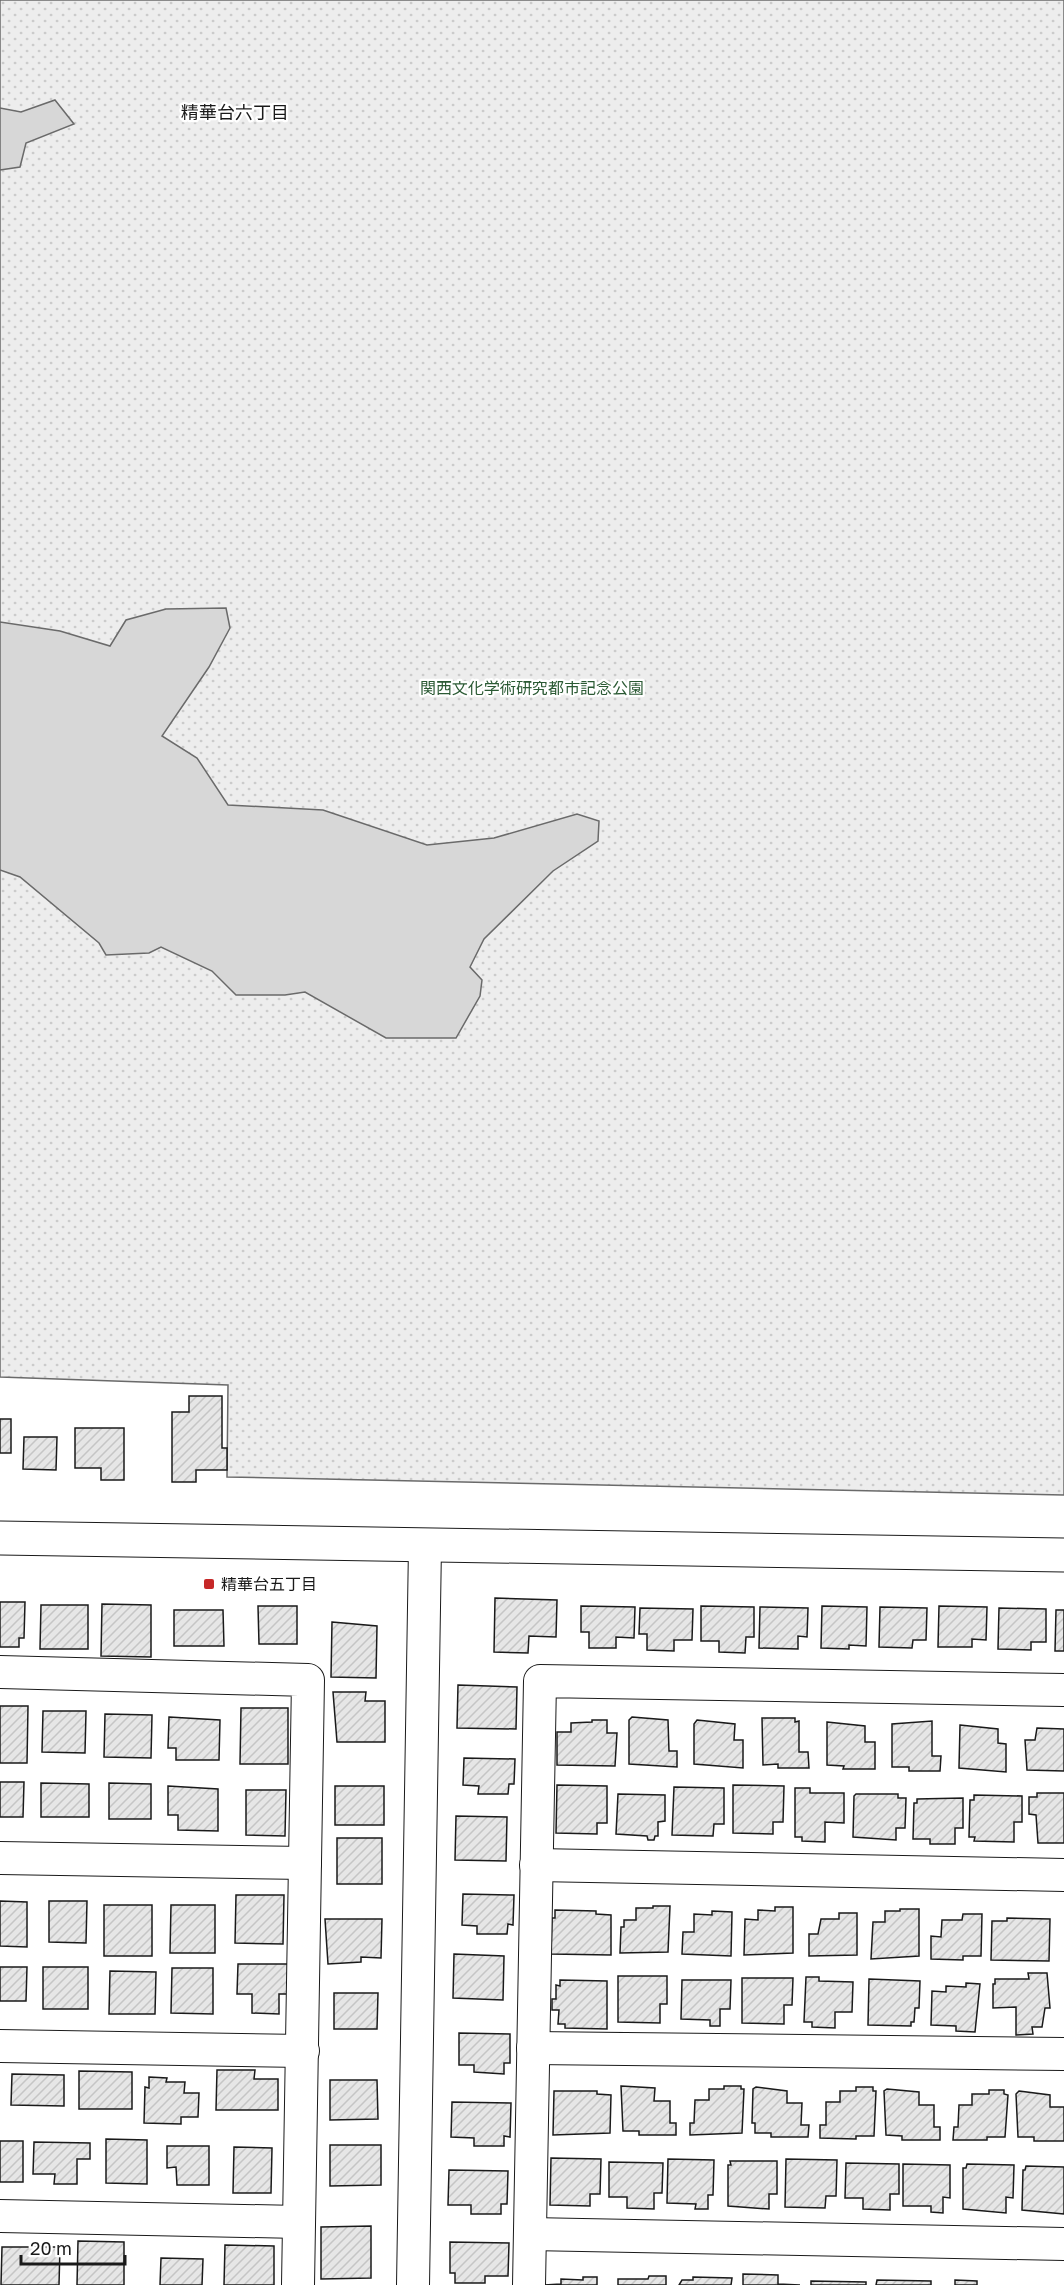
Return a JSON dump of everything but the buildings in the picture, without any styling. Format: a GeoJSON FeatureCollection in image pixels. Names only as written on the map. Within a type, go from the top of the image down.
{"type":"FeatureCollection","features":[{"type":"Feature","properties":{"kind":"street"},"geometry":{"type":"LineString","coordinates":[[0,1538],[1064,1555]]}},
{"type":"Feature","properties":{"kind":"street"},"geometry":{"type":"LineString","coordinates":[[413,2285],[424,1546]]}},
{"type":"Feature","properties":{"kind":"street"},"geometry":{"type":"LineString","coordinates":[[0,1672],[308,1680],[298,2285]]}},
{"type":"Feature","properties":{"kind":"street"},"geometry":{"type":"LineString","coordinates":[[529,2285],[540,1681],[1064,1690]]}},
{"type":"Feature","properties":{"kind":"street"},"geometry":{"type":"LineString","coordinates":[[0,1858],[305,1863]]}},
{"type":"Feature","properties":{"kind":"street"},"geometry":{"type":"LineString","coordinates":[[536,1865],[1064,1875]]}},
{"type":"Feature","properties":{"kind":"street"},"geometry":{"type":"LineString","coordinates":[[0,2046],[303,2051]]}},
{"type":"Feature","properties":{"kind":"street"},"geometry":{"type":"LineString","coordinates":[[533,2048],[1064,2055]]}},
{"type":"Feature","properties":{"kind":"street"},"geometry":{"type":"LineString","coordinates":[[0,2216],[299,2222]]}},
{"type":"Feature","properties":{"kind":"street"},"geometry":{"type":"LineString","coordinates":[[530,2234],[1064,2244]]}},
{"type":"Feature","properties":{"kind":"green space","name":"関西文化学術研究都市記念公園"},"geometry":{"type":"Polygon","coordinates":[[[0,0],[1064,0],[1064,1495],[227,1477],[228,1385],[0,1377],[0,0]]]}},
{"type":"Feature","properties":{"kind":"shaded area"},"geometry":{"type":"Polygon","coordinates":[[[55,100],[74,124],[26,143],[20,167],[0,170],[0,108],[21,112],[55,100]]]}},
{"type":"Feature","properties":{"kind":"shaded area"},"geometry":{"type":"Polygon","coordinates":[[[226,608],[230,628],[209,667],[162,736],[197,758],[228,805],[323,810],[427,845],[494,838],[577,814],[599,821],[598,841],[553,871],[484,939],[470,967],[482,980],[480,996],[456,1038],[386,1038],[305,992],[285,995],[236,995],[212,971],[161,947],[149,953],[106,955],[99,943],[20,877],[0,870],[0,622],[60,631],[110,646],[126,620],[166,609],[226,608]]]}},
{"type":"Feature","properties":{"kind":"place","name":"精華台五丁目"},"geometry":{"type":"Point","coordinates":[209,1584]}},
{"type":"Feature","properties":{"kind":"district","name":"精華台六丁目"},"geometry":{"type":"Point","coordinates":[235,113]}}]}
